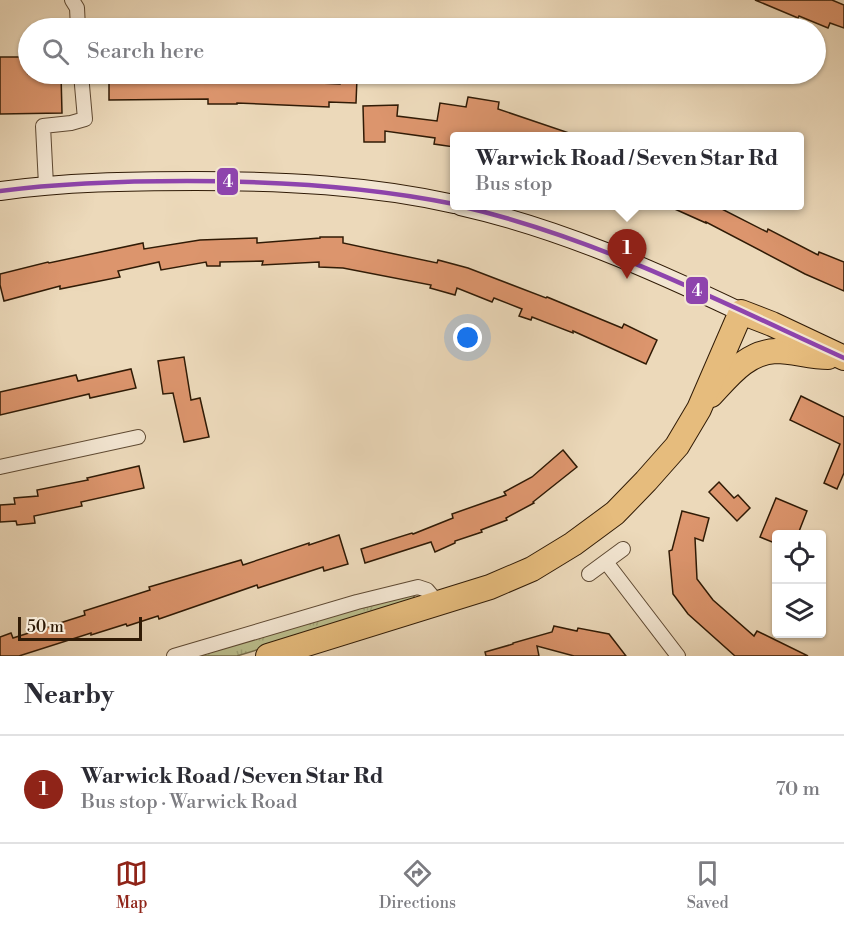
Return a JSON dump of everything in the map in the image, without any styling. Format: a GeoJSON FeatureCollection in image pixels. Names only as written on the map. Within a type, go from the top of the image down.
{"type":"FeatureCollection","features":[{"type":"Feature","properties":{"kind":"highway"},"geometry":{"type":"LineString","coordinates":[[268,656],[490,587],[532,569],[573,544],[615,513],[677,446],[699,409],[741,312],[843,357]]}},
{"type":"Feature","properties":{"kind":"highway"},"geometry":{"type":"LineString","coordinates":[[699,409],[732,372],[760,353],[777,351],[816,357],[843,357]]}},
{"type":"Feature","properties":{"kind":"main road"},"geometry":{"type":"LineString","coordinates":[[0,190],[46,185],[156,181],[269,181],[383,191],[450,203]]}},
{"type":"Feature","properties":{"kind":"main road"},"geometry":{"type":"LineString","coordinates":[[477,210],[538,227],[590,246],[659,274],[741,312]]}},
{"type":"Feature","properties":{"kind":"street"},"geometry":{"type":"LineString","coordinates":[[72,0],[77,8],[78,18]]}},
{"type":"Feature","properties":{"kind":"street"},"geometry":{"type":"LineString","coordinates":[[46,185],[43,126],[85,119],[82,84]]}},
{"type":"Feature","properties":{"kind":"street"},"geometry":{"type":"LineString","coordinates":[[0,467],[138,437]]}},
{"type":"Feature","properties":{"kind":"street"},"geometry":{"type":"LineString","coordinates":[[589,574],[622,549]]}},
{"type":"Feature","properties":{"kind":"street"},"geometry":{"type":"LineString","coordinates":[[606,562],[678,656]]}},
{"type":"Feature","properties":{"kind":"street"},"geometry":{"type":"LineString","coordinates":[[174,656],[334,608],[418,587],[427,590],[438,603]]}},
{"type":"Feature","properties":{"kind":"green space"},"geometry":{"type":"Polygon","coordinates":[[[413,595],[416,600],[414,602],[237,656],[196,656],[352,608],[413,595]]]}},
{"type":"Feature","properties":{"kind":"building"},"geometry":{"type":"Polygon","coordinates":[[[755,0],[832,0],[844,5],[844,28],[830,23],[828,28],[826,27],[826,18],[799,16],[798,18],[755,0]]]}},
{"type":"Feature","properties":{"kind":"building"},"geometry":{"type":"Polygon","coordinates":[[[0,57],[18,57],[18,84],[61,84],[62,113],[0,114],[0,57]]]}},
{"type":"Feature","properties":{"kind":"building"},"geometry":{"type":"Polygon","coordinates":[[[109,84],[357,84],[356,103],[329,102],[329,107],[208,104],[208,99],[109,100],[109,84]]]}},
{"type":"Feature","properties":{"kind":"building"},"geometry":{"type":"Polygon","coordinates":[[[468,97],[499,102],[498,109],[566,132],[450,132],[450,146],[434,144],[435,138],[385,131],[385,142],[364,142],[363,106],[398,105],[397,116],[437,121],[440,103],[466,107],[468,97]]]}},
{"type":"Feature","properties":{"kind":"building"},"geometry":{"type":"Polygon","coordinates":[[[677,210],[724,210],[767,232],[768,229],[818,255],[819,252],[844,262],[844,291],[805,274],[677,210]]]}},
{"type":"Feature","properties":{"kind":"building"},"geometry":{"type":"Polygon","coordinates":[[[343,237],[343,243],[437,263],[438,260],[468,268],[622,328],[624,324],[657,340],[646,364],[573,331],[573,333],[532,317],[531,320],[519,316],[522,309],[494,298],[492,302],[457,288],[455,295],[430,288],[431,285],[343,268],[319,267],[319,262],[262,265],[263,261],[220,262],[220,266],[207,266],[206,262],[161,270],[159,262],[118,271],[120,277],[60,289],[60,286],[4,301],[0,285],[0,274],[143,243],[144,249],[200,240],[257,238],[257,243],[343,237]]]}},
{"type":"Feature","properties":{"kind":"building"},"geometry":{"type":"Polygon","coordinates":[[[184,357],[191,400],[200,398],[209,437],[184,442],[173,393],[163,394],[158,361],[184,357]]]}},
{"type":"Feature","properties":{"kind":"building"},"geometry":{"type":"Polygon","coordinates":[[[131,369],[136,388],[90,398],[89,394],[0,415],[0,392],[76,375],[78,381],[131,369]]]}},
{"type":"Feature","properties":{"kind":"building"},"geometry":{"type":"Polygon","coordinates":[[[801,396],[844,417],[844,473],[837,489],[824,483],[840,444],[790,420],[801,396]]]}},
{"type":"Feature","properties":{"kind":"building"},"geometry":{"type":"Polygon","coordinates":[[[563,450],[577,467],[534,503],[506,518],[507,520],[455,541],[435,552],[431,542],[365,563],[361,549],[413,534],[453,518],[452,514],[506,495],[504,492],[532,477],[563,450]]]}},
{"type":"Feature","properties":{"kind":"building"},"geometry":{"type":"Polygon","coordinates":[[[139,466],[144,488],[81,502],[82,506],[34,516],[35,523],[17,525],[16,521],[0,522],[0,505],[15,504],[14,498],[38,496],[37,490],[88,480],[87,478],[139,466]]]}},
{"type":"Feature","properties":{"kind":"building"},"geometry":{"type":"Polygon","coordinates":[[[719,482],[734,498],[738,495],[750,508],[737,521],[709,492],[719,482]]]}},
{"type":"Feature","properties":{"kind":"building"},"geometry":{"type":"Polygon","coordinates":[[[776,498],[807,511],[800,530],[772,530],[772,542],[760,537],[776,498]]]}},
{"type":"Feature","properties":{"kind":"building"},"geometry":{"type":"Polygon","coordinates":[[[682,511],[709,518],[703,541],[695,538],[697,579],[713,600],[754,636],[757,631],[808,656],[735,656],[688,614],[673,594],[669,551],[672,550],[682,511]]]}},
{"type":"Feature","properties":{"kind":"building"},"geometry":{"type":"Polygon","coordinates":[[[339,535],[348,564],[324,571],[323,567],[258,588],[257,585],[159,619],[158,616],[127,626],[126,624],[91,635],[91,633],[19,656],[0,656],[0,637],[11,633],[13,638],[85,615],[84,611],[150,590],[149,587],[241,560],[243,565],[339,535]]]}},
{"type":"Feature","properties":{"kind":"building"},"geometry":{"type":"Polygon","coordinates":[[[554,626],[609,634],[626,656],[574,656],[537,646],[539,656],[486,656],[485,652],[552,632],[554,626]]]}},
{"type":"Feature","properties":{"kind":"transit line","name":"4"},"geometry":{"type":"LineString","coordinates":[[0,191],[116,182],[254,182],[355,189],[450,203]]}},
{"type":"Feature","properties":{"kind":"transit line","name":"4"},"geometry":{"type":"LineString","coordinates":[[475,210],[559,235],[655,272],[844,358]]}},
{"type":"Feature","properties":{"kind":"place","name":"Warwick Road / Seven Star Rd"},"geometry":{"type":"Point","coordinates":[627,279]}}]}
